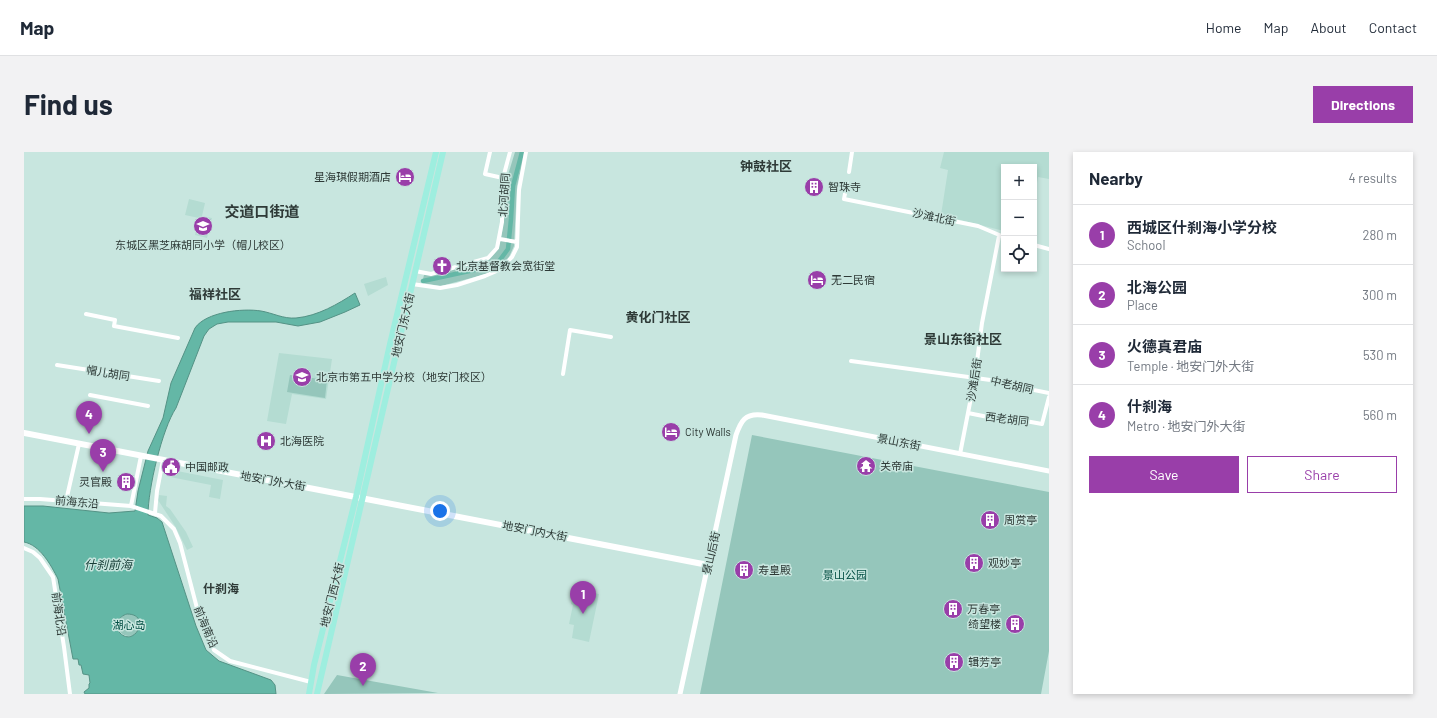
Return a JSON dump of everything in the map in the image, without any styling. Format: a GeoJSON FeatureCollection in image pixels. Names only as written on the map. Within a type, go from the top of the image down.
{"type":"FeatureCollection","features":[{"type":"Feature","properties":{"kind":"main road","name":"地安门东大街"},"geometry":{"type":"LineString","coordinates":[[359,498],[390,344],[436,152]]}},
{"type":"Feature","properties":{"kind":"main road","name":"地安门东大街"},"geometry":{"type":"LineString","coordinates":[[359,498],[443,152]]}},
{"type":"Feature","properties":{"kind":"main road","name":"地安门外大街"},"geometry":{"type":"LineString","coordinates":[[24,433],[359,498]]}},
{"type":"Feature","properties":{"kind":"main road","name":"地安门内大街"},"geometry":{"type":"LineString","coordinates":[[359,498],[708,565]]}},
{"type":"Feature","properties":{"kind":"main road","name":"地安门西大街"},"geometry":{"type":"LineString","coordinates":[[309,694],[359,498]]}},
{"type":"Feature","properties":{"kind":"main road","name":"地安门西大街"},"geometry":{"type":"LineString","coordinates":[[317,694],[359,498]]}},
{"type":"Feature","properties":{"kind":"street"},"geometry":{"type":"LineString","coordinates":[[490,152],[485,174],[503,178]]}},
{"type":"Feature","properties":{"kind":"street","name":"北河胡同"},"geometry":{"type":"LineString","coordinates":[[500,239],[503,178],[510,152]]}},
{"type":"Feature","properties":{"kind":"street"},"geometry":{"type":"LineString","coordinates":[[412,284],[440,288],[485,276],[499,270],[512,257],[517,247],[519,190],[526,152]]}},
{"type":"Feature","properties":{"kind":"street"},"geometry":{"type":"LineString","coordinates":[[849,172],[852,152]]}},
{"type":"Feature","properties":{"kind":"street","name":"沙滩北街"},"geometry":{"type":"LineString","coordinates":[[847,183],[844,199],[978,226],[999,236]]}},
{"type":"Feature","properties":{"kind":"street","name":"沙滩后街"},"geometry":{"type":"LineString","coordinates":[[960,454],[975,377],[982,324],[999,236]]}},
{"type":"Feature","properties":{"kind":"street"},"geometry":{"type":"LineString","coordinates":[[415,271],[431,274],[488,258],[497,248],[500,239],[517,242]]}},
{"type":"Feature","properties":{"kind":"street"},"geometry":{"type":"LineString","coordinates":[[1037,246],[1049,249]]}},
{"type":"Feature","properties":{"kind":"street"},"geometry":{"type":"LineString","coordinates":[[86,314],[115,320],[114,326],[178,338]]}},
{"type":"Feature","properties":{"kind":"street"},"geometry":{"type":"LineString","coordinates":[[563,374],[570,330],[611,337]]}},
{"type":"Feature","properties":{"kind":"street","name":"中老胡同"},"geometry":{"type":"LineString","coordinates":[[852,361],[975,377],[1005,382],[1008,385],[1049,393]]}},
{"type":"Feature","properties":{"kind":"street","name":"帽儿胡同"},"geometry":{"type":"LineString","coordinates":[[57,365],[159,381]]}},
{"type":"Feature","properties":{"kind":"street"},"geometry":{"type":"LineString","coordinates":[[90,395],[148,406]]}},
{"type":"Feature","properties":{"kind":"street","name":"西老胡同"},"geometry":{"type":"LineString","coordinates":[[968,413],[1003,420],[1015,418],[1042,424],[1049,397]]}},
{"type":"Feature","properties":{"kind":"street","name":"景山东街"},"geometry":{"type":"LineString","coordinates":[[749,416],[756,414],[768,416],[1049,471]]}},
{"type":"Feature","properties":{"kind":"street","name":"景山后街"},"geometry":{"type":"LineString","coordinates":[[680,694],[736,435],[740,424],[749,416]]}},
{"type":"Feature","properties":{"kind":"street"},"geometry":{"type":"LineString","coordinates":[[66,501],[79,444]]}},
{"type":"Feature","properties":{"kind":"street"},"geometry":{"type":"LineString","coordinates":[[131,506],[141,456]]}},
{"type":"Feature","properties":{"kind":"street"},"geometry":{"type":"LineString","coordinates":[[155,513],[157,490],[163,460]]}},
{"type":"Feature","properties":{"kind":"street","name":"前海东沿"},"geometry":{"type":"LineString","coordinates":[[24,499],[131,506],[155,513]]}},
{"type":"Feature","properties":{"kind":"street","name":"前海南沿"},"geometry":{"type":"LineString","coordinates":[[155,513],[161,516],[174,529],[180,543],[198,612],[214,650],[230,661],[311,682]]}},
{"type":"Feature","properties":{"kind":"street","name":"前海北沿"},"geometry":{"type":"LineString","coordinates":[[24,548],[33,552],[40,558],[53,577],[70,694]]}},
{"type":"Feature","properties":{"kind":"shaded area"},"geometry":{"type":"Polygon","coordinates":[[[944,152],[1049,152],[1049,179],[1038,177],[1037,183],[1037,164],[1001,164],[1001,230],[941,215],[948,170],[940,168],[944,152]]]}},
{"type":"Feature","properties":{"kind":"shaded area","name":"东城区黑芝麻胡同小学（帽儿校区）"},"geometry":{"type":"Polygon","coordinates":[[[189,199],[205,203],[202,216],[212,218],[207,238],[195,235],[199,218],[185,215],[189,199]]]}},
{"type":"Feature","properties":{"kind":"shaded area"},"geometry":{"type":"Polygon","coordinates":[[[386,277],[388,285],[368,296],[364,284],[386,277]]]}},
{"type":"Feature","properties":{"kind":"shaded area","name":"北京市第五中学分校（地安门校区）"},"geometry":{"type":"Polygon","coordinates":[[[279,353],[332,359],[326,399],[292,394],[286,424],[267,421],[279,353]]]}},
{"type":"Feature","properties":{"kind":"shaded area"},"geometry":{"type":"Polygon","coordinates":[[[172,470],[223,480],[220,499],[209,497],[211,485],[170,477],[172,470]]]}},
{"type":"Feature","properties":{"kind":"shaded area"},"geometry":{"type":"Polygon","coordinates":[[[159,495],[167,496],[166,506],[170,509],[186,532],[193,547],[187,550],[175,526],[158,500],[159,495]]]}},
{"type":"Feature","properties":{"kind":"shaded area"},"geometry":{"type":"Polygon","coordinates":[[[574,589],[599,594],[589,642],[572,638],[574,625],[569,624],[573,605],[571,604],[574,589]]]}},
{"type":"Feature","properties":{"kind":"green space"},"geometry":{"type":"Polygon","coordinates":[[[515,152],[525,152],[517,186],[514,246],[509,257],[501,268],[490,273],[441,286],[422,283],[424,275],[492,256],[499,247],[502,233],[508,175],[515,152]]]}},
{"type":"Feature","properties":{"kind":"green space"},"geometry":{"type":"Polygon","coordinates":[[[290,375],[327,380],[325,398],[287,392],[290,375]]]}},
{"type":"Feature","properties":{"kind":"green space","name":"景山公园"},"geometry":{"type":"Polygon","coordinates":[[[752,435],[1049,492],[1049,651],[1041,694],[700,694],[752,435]]]}},
{"type":"Feature","properties":{"kind":"green space","name":"湖心岛"},"geometry":{"type":"Polygon","coordinates":[[[125,614],[133,614],[140,621],[140,629],[133,636],[125,636],[118,629],[118,621],[125,614]]]}},
{"type":"Feature","properties":{"kind":"green space"},"geometry":{"type":"Polygon","coordinates":[[[337,675],[438,693],[324,694],[337,675]]]}},
{"type":"Feature","properties":{"kind":"water","name":"什刹前海"},"geometry":{"type":"Polygon","coordinates":[[[355,293],[360,305],[320,322],[298,326],[276,322],[228,322],[217,324],[209,329],[204,336],[166,430],[161,444],[150,490],[148,515],[157,518],[162,522],[196,626],[206,650],[219,661],[271,680],[275,685],[276,694],[85,694],[84,692],[89,688],[89,675],[83,674],[78,659],[73,659],[58,579],[40,551],[24,542],[24,506],[43,506],[109,513],[135,511],[138,491],[148,451],[163,418],[171,383],[195,328],[200,323],[207,318],[225,312],[244,310],[261,311],[287,318],[304,317],[327,309],[355,293]],[[127,614],[119,619],[117,627],[120,633],[126,636],[135,634],[140,624],[139,619],[134,615],[127,614]]]}},
{"type":"Feature","properties":{"kind":"waterway"},"geometry":{"type":"LineString","coordinates":[[423,281],[497,264],[508,249],[513,186],[522,152]]}},
{"type":"Feature","properties":{"kind":"place","name":"星海琪假期酒店"},"geometry":{"type":"Point","coordinates":[405,177]}},
{"type":"Feature","properties":{"kind":"place","name":"智珠寺"},"geometry":{"type":"Point","coordinates":[814,187]}},
{"type":"Feature","properties":{"kind":"place","name":"东城区黑芝麻胡同小学（帽儿校区）"},"geometry":{"type":"Point","coordinates":[203,226]}},
{"type":"Feature","properties":{"kind":"place","name":"北京基督教会宽街堂"},"geometry":{"type":"Point","coordinates":[442,266]}},
{"type":"Feature","properties":{"kind":"place","name":"无二民宿"},"geometry":{"type":"Point","coordinates":[817,280]}},
{"type":"Feature","properties":{"kind":"place","name":"北京市第五中学分校（地安门校区）"},"geometry":{"type":"Point","coordinates":[302,377]}},
{"type":"Feature","properties":{"kind":"place","name":"City Walls"},"geometry":{"type":"Point","coordinates":[671,432]}},
{"type":"Feature","properties":{"kind":"place","name":"什刹海"},"geometry":{"type":"Point","coordinates":[89,434]}},
{"type":"Feature","properties":{"kind":"place","name":"北海医院"},"geometry":{"type":"Point","coordinates":[266,441]}},
{"type":"Feature","properties":{"kind":"place","name":"关帝庙"},"geometry":{"type":"Point","coordinates":[866,466]}},
{"type":"Feature","properties":{"kind":"place","name":"中国邮政"},"geometry":{"type":"Point","coordinates":[171,467]}},
{"type":"Feature","properties":{"kind":"place","name":"火德真君庙"},"geometry":{"type":"Point","coordinates":[103,472]}},
{"type":"Feature","properties":{"kind":"place","name":"灵官殿"},"geometry":{"type":"Point","coordinates":[126,482]}},
{"type":"Feature","properties":{"kind":"place","name":"周赏亭"},"geometry":{"type":"Point","coordinates":[990,520]}},
{"type":"Feature","properties":{"kind":"place","name":"观妙亭"},"geometry":{"type":"Point","coordinates":[974,563]}},
{"type":"Feature","properties":{"kind":"place","name":"寿皇殿"},"geometry":{"type":"Point","coordinates":[744,570]}},
{"type":"Feature","properties":{"kind":"place","name":"万春亭"},"geometry":{"type":"Point","coordinates":[953,609]}},
{"type":"Feature","properties":{"kind":"place","name":"西城区什刹海小学分校"},"geometry":{"type":"Point","coordinates":[583,614]}},
{"type":"Feature","properties":{"kind":"place","name":"绮望楼"},"geometry":{"type":"Point","coordinates":[1015,624]}},
{"type":"Feature","properties":{"kind":"place","name":"辑芳亭"},"geometry":{"type":"Point","coordinates":[954,662]}},
{"type":"Feature","properties":{"kind":"place","name":"北海公园"},"geometry":{"type":"Point","coordinates":[363,686]}},
{"type":"Feature","properties":{"kind":"district","name":"钟鼓社区"},"geometry":{"type":"Point","coordinates":[766,166]}},
{"type":"Feature","properties":{"kind":"district","name":"交道口街道"},"geometry":{"type":"Point","coordinates":[262,212]}},
{"type":"Feature","properties":{"kind":"district","name":"福祥社区"},"geometry":{"type":"Point","coordinates":[215,294]}},
{"type":"Feature","properties":{"kind":"district","name":"黄化门社区"},"geometry":{"type":"Point","coordinates":[658,317]}},
{"type":"Feature","properties":{"kind":"district","name":"景山东街社区"},"geometry":{"type":"Point","coordinates":[963,339]}},
{"type":"Feature","properties":{"kind":"district","name":"什刹海"},"geometry":{"type":"Point","coordinates":[221,589]}}]}
